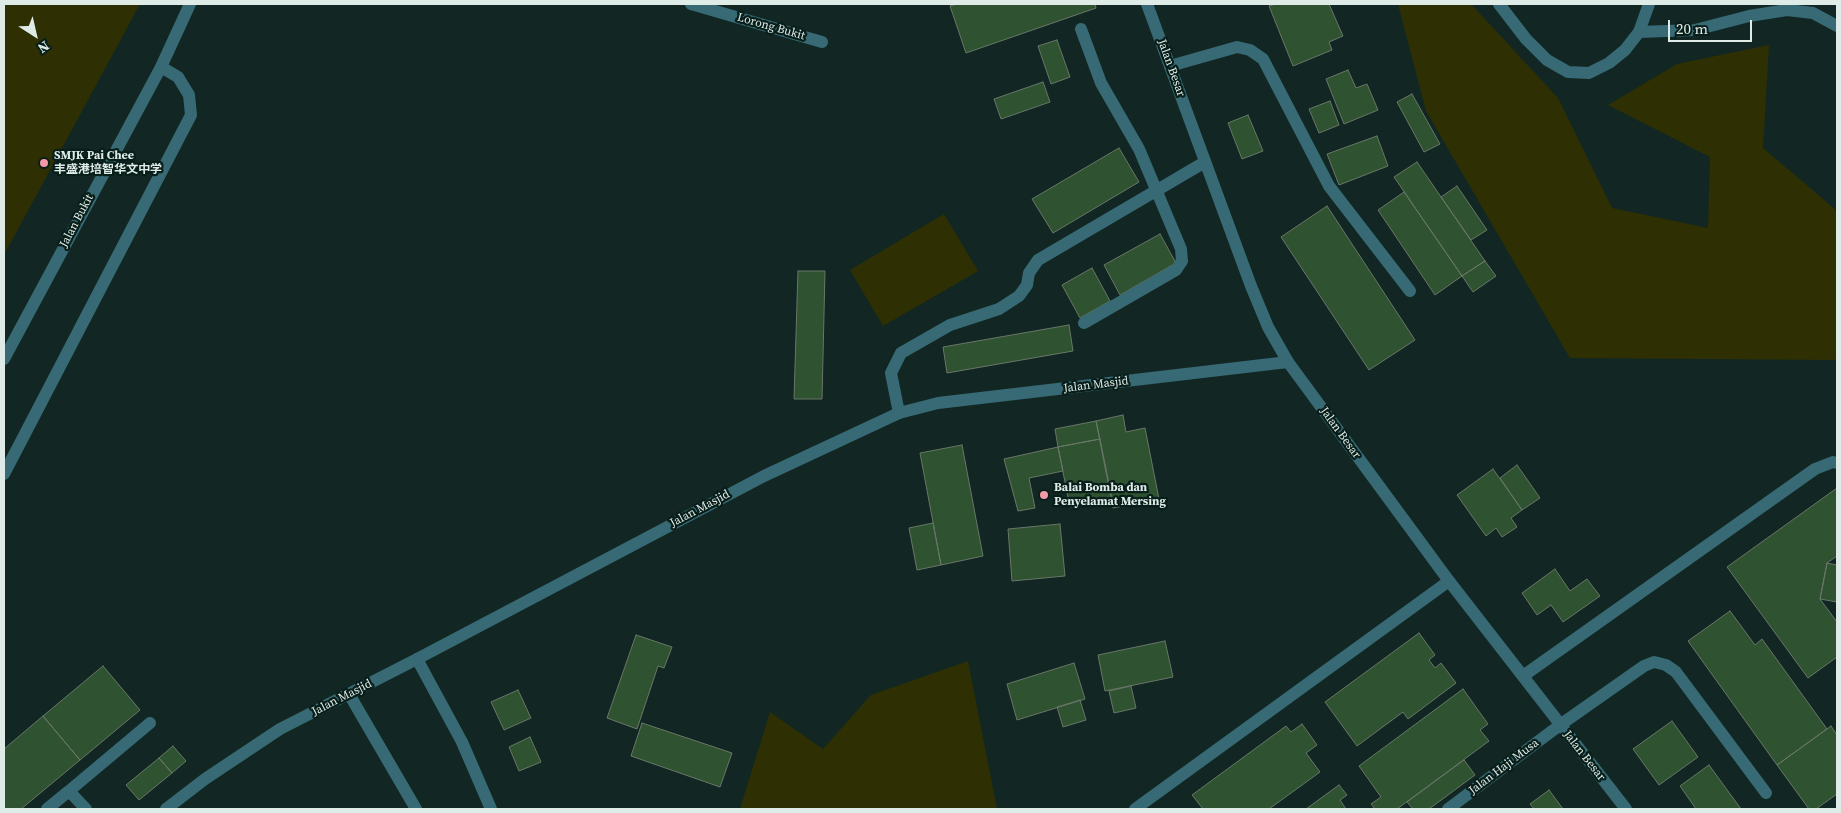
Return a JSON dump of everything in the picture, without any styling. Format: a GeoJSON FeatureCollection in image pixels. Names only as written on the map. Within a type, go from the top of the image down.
{"type":"FeatureCollection","features":[{"type":"Feature","properties":{"kind":"street","name":"Jalan Bukit"},"geometry":{"type":"LineString","coordinates":[[4,359],[161,67],[190,4]]}},
{"type":"Feature","properties":{"kind":"street","name":"Lorong Bukit"},"geometry":{"type":"LineString","coordinates":[[691,4],[822,42]]}},
{"type":"Feature","properties":{"kind":"street","name":"Jalan Besar"},"geometry":{"type":"LineString","coordinates":[[1147,4],[1254,294],[1268,327],[1288,362],[1448,581],[1626,809]]}},
{"type":"Feature","properties":{"kind":"street"},"geometry":{"type":"LineString","coordinates":[[1499,4],[1526,39],[1547,60],[1568,72],[1589,73],[1609,63],[1625,50],[1639,32],[1649,4]]}},
{"type":"Feature","properties":{"kind":"street"},"geometry":{"type":"LineString","coordinates":[[1639,32],[1695,30],[1749,16],[1787,10],[1813,13],[1837,26]]}},
{"type":"Feature","properties":{"kind":"street"},"geometry":{"type":"LineString","coordinates":[[1081,29],[1101,83],[1139,149],[1181,249],[1182,261],[1176,270],[1084,323]]}},
{"type":"Feature","properties":{"kind":"street"},"geometry":{"type":"LineString","coordinates":[[1170,66],[1236,47],[1250,50],[1263,59],[1329,186],[1410,291]]}},
{"type":"Feature","properties":{"kind":"street"},"geometry":{"type":"LineString","coordinates":[[4,474],[191,115],[189,95],[178,77],[161,67]]}},
{"type":"Feature","properties":{"kind":"street"},"geometry":{"type":"LineString","coordinates":[[898,413],[891,373],[901,354],[950,325],[999,309],[1019,296],[1027,285],[1029,273],[1038,260],[1205,162]]}},
{"type":"Feature","properties":{"kind":"street","name":"Jalan Masjid"},"geometry":{"type":"LineString","coordinates":[[166,809],[205,779],[280,729],[764,476],[898,413],[938,403],[1288,362]]}},
{"type":"Feature","properties":{"kind":"street"},"geometry":{"type":"LineString","coordinates":[[1523,676],[1814,469],[1833,462],[1837,463]]}},
{"type":"Feature","properties":{"kind":"street"},"geometry":{"type":"LineString","coordinates":[[1135,809],[1448,581]]}},
{"type":"Feature","properties":{"kind":"street"},"geometry":{"type":"LineString","coordinates":[[417,659],[462,742],[491,809]]}},
{"type":"Feature","properties":{"kind":"street","name":"Jalan Haji Musa"},"geometry":{"type":"LineString","coordinates":[[1448,809],[1560,724],[1644,666],[1654,662],[1666,665],[1676,672],[1766,794]]}},
{"type":"Feature","properties":{"kind":"street"},"geometry":{"type":"LineString","coordinates":[[349,694],[416,809]]}},
{"type":"Feature","properties":{"kind":"street"},"geometry":{"type":"LineString","coordinates":[[47,809],[150,723]]}},
{"type":"Feature","properties":{"kind":"street"},"geometry":{"type":"LineString","coordinates":[[69,791],[86,809]]}},
{"type":"Feature","properties":{"kind":"shaded area","name":"SMJK Pai Chee 丰盛港培智华文中学"},"geometry":{"type":"Polygon","coordinates":[[[4,4],[140,4],[4,255],[4,4]]]}},
{"type":"Feature","properties":{"kind":"shaded area"},"geometry":{"type":"Polygon","coordinates":[[[1398,4],[1471,4],[1558,98],[1612,208],[1708,228],[1710,157],[1608,105],[1677,64],[1769,45],[1763,148],[1837,211],[1837,360],[1570,358],[1426,111],[1398,4]]]}},
{"type":"Feature","properties":{"kind":"shaded area"},"geometry":{"type":"Polygon","coordinates":[[[944,214],[978,271],[883,326],[850,270],[944,214]]]}},
{"type":"Feature","properties":{"kind":"shaded area"},"geometry":{"type":"Polygon","coordinates":[[[968,661],[997,809],[740,809],[770,712],[823,749],[871,695],[968,661]]]}},
{"type":"Feature","properties":{"kind":"building"},"geometry":{"type":"Polygon","coordinates":[[[957,4],[1095,4],[1096,8],[966,53],[950,6],[957,4]]]}},
{"type":"Feature","properties":{"kind":"building"},"geometry":{"type":"Polygon","coordinates":[[[1276,4],[1329,4],[1343,36],[1329,42],[1332,50],[1293,66],[1269,6],[1276,4]]]}},
{"type":"Feature","properties":{"kind":"building"},"geometry":{"type":"Polygon","coordinates":[[[1057,40],[1070,77],[1051,84],[1038,46],[1057,40]]]}},
{"type":"Feature","properties":{"kind":"building"},"geometry":{"type":"Polygon","coordinates":[[[1348,70],[1356,88],[1367,84],[1378,110],[1344,124],[1326,79],[1348,70]]]}},
{"type":"Feature","properties":{"kind":"building"},"geometry":{"type":"Polygon","coordinates":[[[1043,82],[1050,102],[1001,119],[994,99],[1043,82]]]}},
{"type":"Feature","properties":{"kind":"building"},"geometry":{"type":"Polygon","coordinates":[[[1412,94],[1440,144],[1424,152],[1397,102],[1412,94]]]}},
{"type":"Feature","properties":{"kind":"building"},"geometry":{"type":"Polygon","coordinates":[[[1330,101],[1339,125],[1319,133],[1309,109],[1330,101]]]}},
{"type":"Feature","properties":{"kind":"building"},"geometry":{"type":"Polygon","coordinates":[[[1248,115],[1263,151],[1242,159],[1228,123],[1248,115]]]}},
{"type":"Feature","properties":{"kind":"building"},"geometry":{"type":"Polygon","coordinates":[[[1377,136],[1388,166],[1339,185],[1327,154],[1377,136]]]}},
{"type":"Feature","properties":{"kind":"building"},"geometry":{"type":"Polygon","coordinates":[[[1119,148],[1139,182],[1053,233],[1032,199],[1119,148]]]}},
{"type":"Feature","properties":{"kind":"building"},"geometry":{"type":"Polygon","coordinates":[[[1417,162],[1485,261],[1462,276],[1394,177],[1417,162]]]}},
{"type":"Feature","properties":{"kind":"building"},"geometry":{"type":"Polygon","coordinates":[[[1457,186],[1487,230],[1471,240],[1441,197],[1457,186]]]}},
{"type":"Feature","properties":{"kind":"building"},"geometry":{"type":"Polygon","coordinates":[[[1404,192],[1462,276],[1435,295],[1378,210],[1404,192]]]}},
{"type":"Feature","properties":{"kind":"building"},"geometry":{"type":"Polygon","coordinates":[[[1327,206],[1415,340],[1369,370],[1281,237],[1327,206]]]}},
{"type":"Feature","properties":{"kind":"building"},"geometry":{"type":"Polygon","coordinates":[[[1160,234],[1176,263],[1120,295],[1104,265],[1160,234]]]}},
{"type":"Feature","properties":{"kind":"building"},"geometry":{"type":"Polygon","coordinates":[[[1485,261],[1496,276],[1473,292],[1462,276],[1485,261]]]}},
{"type":"Feature","properties":{"kind":"building"},"geometry":{"type":"Polygon","coordinates":[[[1092,268],[1110,301],[1080,318],[1062,285],[1092,268]]]}},
{"type":"Feature","properties":{"kind":"building"},"geometry":{"type":"Polygon","coordinates":[[[798,271],[825,271],[822,399],[794,399],[798,271]]]}},
{"type":"Feature","properties":{"kind":"building"},"geometry":{"type":"Polygon","coordinates":[[[1069,325],[1073,351],[947,373],[943,347],[1069,325]]]}},
{"type":"Feature","properties":{"kind":"building"},"geometry":{"type":"Polygon","coordinates":[[[1123,415],[1126,432],[1145,428],[1159,499],[1113,508],[1096,421],[1123,415]]]}},
{"type":"Feature","properties":{"kind":"building"},"geometry":{"type":"Polygon","coordinates":[[[1096,421],[1100,439],[1058,447],[1055,429],[1096,421]]]}},
{"type":"Feature","properties":{"kind":"building"},"geometry":{"type":"Polygon","coordinates":[[[1100,439],[1112,499],[1070,507],[1058,447],[1100,439]]]}},
{"type":"Feature","properties":{"kind":"building"},"geometry":{"type":"Polygon","coordinates":[[[962,445],[983,556],[941,565],[920,453],[962,445]]]}},
{"type":"Feature","properties":{"kind":"building"},"geometry":{"type":"Polygon","coordinates":[[[1058,447],[1063,471],[1029,478],[1035,508],[1018,511],[1004,459],[1058,447]]]}},
{"type":"Feature","properties":{"kind":"building"},"geometry":{"type":"Polygon","coordinates":[[[1517,465],[1540,498],[1522,510],[1500,478],[1517,465]]]}},
{"type":"Feature","properties":{"kind":"building"},"geometry":{"type":"Polygon","coordinates":[[[1493,469],[1522,510],[1511,518],[1517,527],[1502,537],[1496,528],[1486,536],[1457,495],[1493,469]]]}},
{"type":"Feature","properties":{"kind":"building"},"geometry":{"type":"Polygon","coordinates":[[[1837,488],[1837,556],[1827,563],[1820,599],[1837,622],[1837,657],[1808,678],[1727,567],[1837,488]]]}},
{"type":"Feature","properties":{"kind":"building"},"geometry":{"type":"Polygon","coordinates":[[[933,523],[941,565],[917,570],[909,528],[933,523]]]}},
{"type":"Feature","properties":{"kind":"building"},"geometry":{"type":"Polygon","coordinates":[[[1060,524],[1065,576],[1012,581],[1008,529],[1060,524]]]}},
{"type":"Feature","properties":{"kind":"building"},"geometry":{"type":"Polygon","coordinates":[[[1827,563],[1837,565],[1837,602],[1820,599],[1827,563]]]}},
{"type":"Feature","properties":{"kind":"building"},"geometry":{"type":"Polygon","coordinates":[[[1555,569],[1570,591],[1587,579],[1600,596],[1563,622],[1551,605],[1537,615],[1522,593],[1555,569]]]}},
{"type":"Feature","properties":{"kind":"building"},"geometry":{"type":"Polygon","coordinates":[[[1730,611],[1755,645],[1762,639],[1827,729],[1777,765],[1688,641],[1730,611]]]}},
{"type":"Feature","properties":{"kind":"building"},"geometry":{"type":"Polygon","coordinates":[[[1419,633],[1435,655],[1429,660],[1435,668],[1441,663],[1456,683],[1408,719],[1403,712],[1357,746],[1325,702],[1419,633]]]}},
{"type":"Feature","properties":{"kind":"building"},"geometry":{"type":"Polygon","coordinates":[[[636,635],[672,647],[664,668],[658,666],[637,729],[607,718],[636,635]]]}},
{"type":"Feature","properties":{"kind":"building"},"geometry":{"type":"Polygon","coordinates":[[[1165,641],[1173,677],[1105,691],[1098,655],[1165,641]]]}},
{"type":"Feature","properties":{"kind":"building"},"geometry":{"type":"Polygon","coordinates":[[[1074,663],[1085,699],[1017,720],[1007,684],[1074,663]]]}},
{"type":"Feature","properties":{"kind":"building"},"geometry":{"type":"Polygon","coordinates":[[[103,666],[140,710],[80,760],[43,716],[103,666]]]}},
{"type":"Feature","properties":{"kind":"building"},"geometry":{"type":"Polygon","coordinates":[[[1131,686],[1136,708],[1114,713],[1109,691],[1131,686]]]}},
{"type":"Feature","properties":{"kind":"building"},"geometry":{"type":"Polygon","coordinates":[[[1463,689],[1488,724],[1480,730],[1489,741],[1397,809],[1375,809],[1371,804],[1381,797],[1359,766],[1463,689]]]}},
{"type":"Feature","properties":{"kind":"building"},"geometry":{"type":"Polygon","coordinates":[[[518,690],[531,718],[504,730],[491,702],[518,690]]]}},
{"type":"Feature","properties":{"kind":"building"},"geometry":{"type":"Polygon","coordinates":[[[1080,700],[1086,720],[1063,727],[1057,707],[1080,700]]]}},
{"type":"Feature","properties":{"kind":"building"},"geometry":{"type":"Polygon","coordinates":[[[43,716],[80,760],[21,809],[4,809],[4,749],[43,716]]]}},
{"type":"Feature","properties":{"kind":"building"},"geometry":{"type":"Polygon","coordinates":[[[1672,721],[1698,757],[1659,785],[1633,749],[1672,721]]]}},
{"type":"Feature","properties":{"kind":"building"},"geometry":{"type":"Polygon","coordinates":[[[642,723],[732,753],[720,787],[631,756],[642,723]]]}},
{"type":"Feature","properties":{"kind":"building"},"geometry":{"type":"Polygon","coordinates":[[[1302,724],[1317,745],[1306,753],[1320,772],[1269,809],[1203,809],[1192,795],[1286,726],[1291,732],[1302,724]]]}},
{"type":"Feature","properties":{"kind":"building"},"geometry":{"type":"Polygon","coordinates":[[[1831,726],[1837,735],[1837,794],[1816,809],[1809,809],[1777,765],[1831,726]]]}},
{"type":"Feature","properties":{"kind":"building"},"geometry":{"type":"Polygon","coordinates":[[[530,737],[541,762],[519,771],[509,747],[530,737]]]}},
{"type":"Feature","properties":{"kind":"building"},"geometry":{"type":"Polygon","coordinates":[[[173,746],[186,761],[172,773],[159,758],[173,746]]]}},
{"type":"Feature","properties":{"kind":"building"},"geometry":{"type":"Polygon","coordinates":[[[159,758],[172,773],[139,800],[126,785],[159,758]]]}},
{"type":"Feature","properties":{"kind":"building"},"geometry":{"type":"Polygon","coordinates":[[[1464,760],[1475,775],[1429,809],[1413,809],[1407,802],[1464,760]]]}},
{"type":"Feature","properties":{"kind":"building"},"geometry":{"type":"Polygon","coordinates":[[[1709,765],[1741,809],[1696,809],[1680,786],[1709,765]]]}},
{"type":"Feature","properties":{"kind":"building"},"geometry":{"type":"Polygon","coordinates":[[[1339,785],[1347,795],[1340,800],[1346,809],[1306,809],[1339,785]]]}},
{"type":"Feature","properties":{"kind":"building"},"geometry":{"type":"Polygon","coordinates":[[[1549,790],[1563,809],[1534,809],[1530,804],[1549,790]]]}},
{"type":"Feature","properties":{"kind":"place","name":"SMJK Pai Chee 丰盛港培智华文中学"},"geometry":{"type":"Point","coordinates":[44,163]}},
{"type":"Feature","properties":{"kind":"place","name":"Balai Bomba dan Penyelamat Mersing"},"geometry":{"type":"Point","coordinates":[1044,495]}}]}
